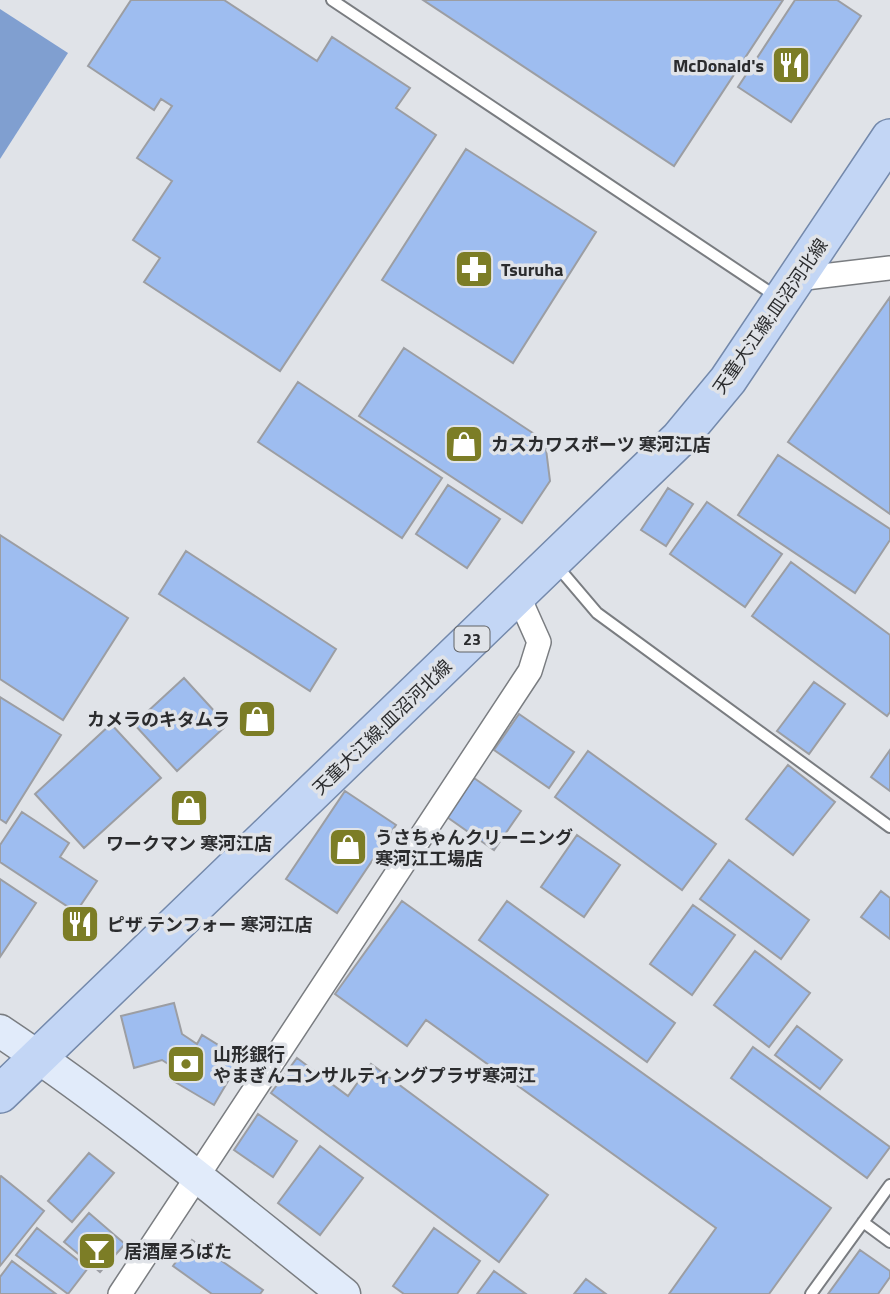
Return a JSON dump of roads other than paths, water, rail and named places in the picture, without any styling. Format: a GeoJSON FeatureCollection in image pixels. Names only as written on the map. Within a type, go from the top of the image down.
{"type":"FeatureCollection","features":[{"type":"Feature","properties":{"kind":"main road","name":"天童大江線;皿沼河北線"},"geometry":{"type":"LineString","coordinates":[[0,1094],[679,439],[728,380],[890,138]]}},
{"type":"Feature","properties":{"kind":"street"},"geometry":{"type":"LineString","coordinates":[[790,290],[890,268]]}},
{"type":"Feature","properties":{"kind":"street"},"geometry":{"type":"LineString","coordinates":[[120,1294],[530,671],[539,642],[518,595]]}},
{"type":"Feature","properties":{"kind":"street"},"geometry":{"type":"LineString","coordinates":[[0,1031],[39,1057],[197,1176],[344,1294]]}},
{"type":"Feature","properties":{"kind":"lane"},"geometry":{"type":"LineString","coordinates":[[332,0],[790,290]]}},
{"type":"Feature","properties":{"kind":"lane"},"geometry":{"type":"LineString","coordinates":[[554,561],[597,613],[890,827]]}},
{"type":"Feature","properties":{"kind":"lane"},"geometry":{"type":"LineString","coordinates":[[811,1294],[890,1185]]}},
{"type":"Feature","properties":{"kind":"lane"},"geometry":{"type":"LineString","coordinates":[[863,1222],[890,1242]]}},
{"type":"Feature","properties":{"kind":"water"},"geometry":{"type":"Polygon","coordinates":[[[0,9],[68,53],[0,159],[0,9]]]}},
{"type":"Feature","properties":{"kind":"place","name":"McDonald's"},"geometry":{"type":"Point","coordinates":[791,65]}},
{"type":"Feature","properties":{"kind":"place","name":"Tsuruha"},"geometry":{"type":"Point","coordinates":[474,269]}},
{"type":"Feature","properties":{"kind":"place","name":"カスカワスポーツ 寒河江店"},"geometry":{"type":"Point","coordinates":[464,444]}},
{"type":"Feature","properties":{"kind":"place","name":"カメラのキタムラ"},"geometry":{"type":"Point","coordinates":[257,719]}},
{"type":"Feature","properties":{"kind":"place","name":"ワークマン 寒河江店"},"geometry":{"type":"Point","coordinates":[189,808]}},
{"type":"Feature","properties":{"kind":"place","name":"うさちゃんクリーニング 寒河江工場店"},"geometry":{"type":"Point","coordinates":[348,847]}},
{"type":"Feature","properties":{"kind":"place","name":"ピザ テンフォー 寒河江店"},"geometry":{"type":"Point","coordinates":[80,924]}},
{"type":"Feature","properties":{"kind":"place","name":"山形銀行 やまぎんコンサルティングプラザ寒河江"},"geometry":{"type":"Point","coordinates":[186,1064]}},
{"type":"Feature","properties":{"kind":"place","name":"居酒屋ろばた"},"geometry":{"type":"Point","coordinates":[97,1251]}}]}
